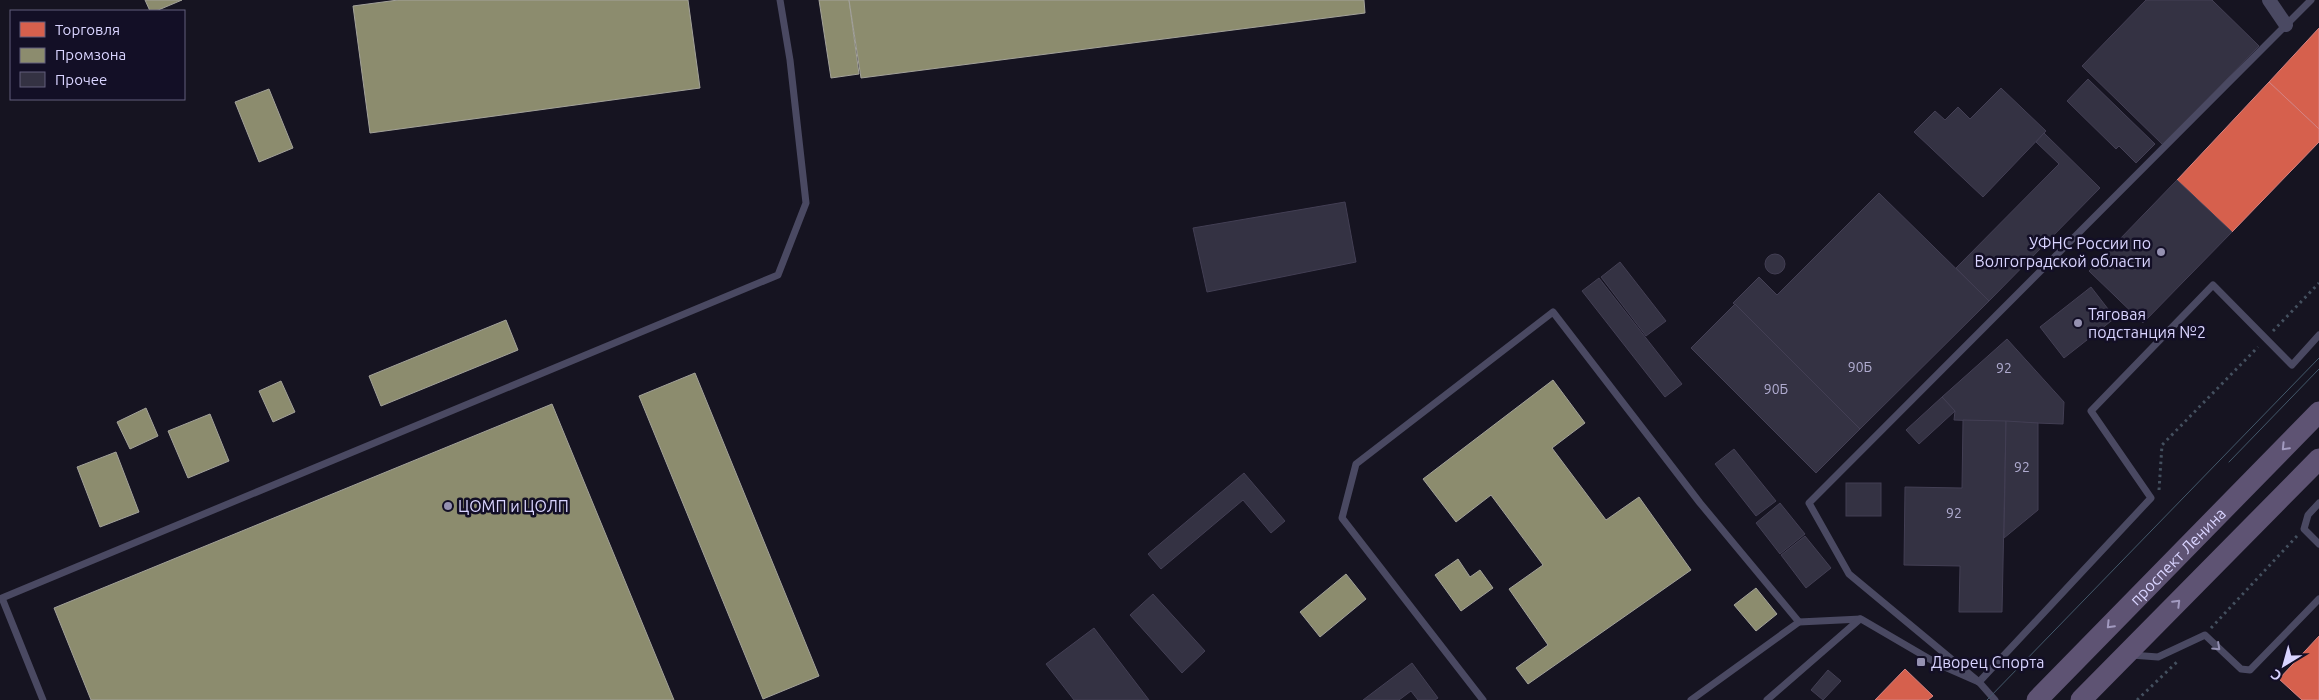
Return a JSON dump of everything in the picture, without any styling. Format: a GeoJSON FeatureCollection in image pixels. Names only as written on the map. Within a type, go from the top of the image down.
{"type":"FeatureCollection","features":[{"type":"Feature","properties":{"kind":"main road","name":"проспект Ленина"},"geometry":{"type":"LineString","coordinates":[[2037,700],[2319,412]]}},
{"type":"Feature","properties":{"kind":"main road","name":"проспект Ленина"},"geometry":{"type":"LineString","coordinates":[[2081,700],[2319,459]]}},
{"type":"Feature","properties":{"kind":"street"},"geometry":{"type":"LineString","coordinates":[[2269,0],[2286,25]]}},
{"type":"Feature","properties":{"kind":"lane"},"geometry":{"type":"LineString","coordinates":[[43,700],[2,598],[778,275],[806,203],[790,60],[780,0]]}},
{"type":"Feature","properties":{"kind":"lane"},"geometry":{"type":"LineString","coordinates":[[1996,700],[1979,682],[1849,574],[1809,503],[2311,0]]}},
{"type":"Feature","properties":{"kind":"lane"},"geometry":{"type":"LineString","coordinates":[[1979,682],[2151,498],[2091,411],[2213,285],[2292,365],[2319,335]]}},
{"type":"Feature","properties":{"kind":"lane"},"geometry":{"type":"LineString","coordinates":[[1483,700],[1342,518],[1356,464],[1553,312],[1700,503],[1799,622]]}},
{"type":"Feature","properties":{"kind":"lane"},"geometry":{"type":"LineString","coordinates":[[2319,503],[2308,515],[2304,529],[2319,544]]}},
{"type":"Feature","properties":{"kind":"lane"},"geometry":{"type":"LineString","coordinates":[[2125,654],[2158,657],[2205,636],[2241,669],[2250,670],[2319,599]]}},
{"type":"Feature","properties":{"kind":"lane"},"geometry":{"type":"LineString","coordinates":[[1691,700],[1799,622],[1861,619],[1938,664],[1979,682]]}},
{"type":"Feature","properties":{"kind":"lane"},"geometry":{"type":"LineString","coordinates":[[1767,700],[1861,619]]}},
{"type":"Feature","properties":{"kind":"path"},"geometry":{"type":"LineString","coordinates":[[2151,498],[2160,490],[2162,445],[2319,283]]}},
{"type":"Feature","properties":{"kind":"path"},"geometry":{"type":"LineString","coordinates":[[2205,636],[2304,529]]}},
{"type":"Feature","properties":{"kind":"path"},"geometry":{"type":"LineString","coordinates":[[2137,700],[2184,655]]}},
{"type":"Feature","properties":{"kind":"building: Торговля"},"geometry":{"type":"Polygon","coordinates":[[[2319,28],[2319,129],[2269,82],[2319,28]]]}},
{"type":"Feature","properties":{"kind":"building: Торговля"},"geometry":{"type":"Polygon","coordinates":[[[2269,82],[2319,129],[2319,142],[2232,232],[2177,180],[2269,82]]]}},
{"type":"Feature","properties":{"kind":"building: Торговля"},"geometry":{"type":"Polygon","coordinates":[[[2319,636],[2319,700],[2302,700],[2279,679],[2319,636]]]}},
{"type":"Feature","properties":{"kind":"building: Торговля"},"geometry":{"type":"Polygon","coordinates":[[[1905,669],[1933,696],[1928,700],[1875,700],[1905,669]]]}},
{"type":"Feature","properties":{"kind":"building: Промзона"},"geometry":{"type":"Polygon","coordinates":[[[145,0],[182,0],[158,10],[150,10],[145,0]]]}},
{"type":"Feature","properties":{"kind":"building: Промзона"},"geometry":{"type":"Polygon","coordinates":[[[398,0],[688,0],[700,88],[370,133],[353,6],[398,0]]]}},
{"type":"Feature","properties":{"kind":"building: Промзона"},"geometry":{"type":"Polygon","coordinates":[[[819,0],[849,0],[859,74],[831,78],[819,0]]]}},
{"type":"Feature","properties":{"kind":"building: Промзона"},"geometry":{"type":"Polygon","coordinates":[[[849,0],[1364,0],[1365,13],[861,78],[849,0]]]}},
{"type":"Feature","properties":{"kind":"building: Промзона"},"geometry":{"type":"Polygon","coordinates":[[[269,89],[293,148],[259,162],[235,102],[269,89]]]}},
{"type":"Feature","properties":{"kind":"building: Промзона"},"geometry":{"type":"Polygon","coordinates":[[[506,320],[518,350],[381,406],[369,376],[506,320]]]}},
{"type":"Feature","properties":{"kind":"building: Промзона"},"geometry":{"type":"Polygon","coordinates":[[[695,373],[819,676],[763,699],[639,396],[695,373]]]}},
{"type":"Feature","properties":{"kind":"building: Промзона"},"geometry":{"type":"Polygon","coordinates":[[[1553,380],[1585,423],[1552,448],[1606,520],[1639,497],[1691,570],[1528,684],[1516,668],[1548,645],[1509,589],[1543,565],[1491,495],[1456,522],[1423,479],[1553,380]]]}},
{"type":"Feature","properties":{"kind":"building: Промзона"},"geometry":{"type":"Polygon","coordinates":[[[281,381],[295,412],[273,422],[259,391],[281,381]]]}},
{"type":"Feature","properties":{"kind":"building: Промзона","name":"ЦОМП и ЦОЛП"},"geometry":{"type":"Polygon","coordinates":[[[552,404],[674,700],[91,700],[54,608],[552,404]]]}},
{"type":"Feature","properties":{"kind":"building: Промзона"},"geometry":{"type":"Polygon","coordinates":[[[146,408],[158,436],[130,449],[117,422],[146,408]]]}},
{"type":"Feature","properties":{"kind":"building: Промзона"},"geometry":{"type":"Polygon","coordinates":[[[210,414],[229,461],[188,478],[168,431],[210,414]]]}},
{"type":"Feature","properties":{"kind":"building: Промзона"},"geometry":{"type":"Polygon","coordinates":[[[116,452],[139,512],[100,527],[77,467],[116,452]]]}},
{"type":"Feature","properties":{"kind":"building: Промзона"},"geometry":{"type":"Polygon","coordinates":[[[1458,559],[1470,577],[1480,570],[1493,588],[1461,611],[1435,575],[1458,559]]]}},
{"type":"Feature","properties":{"kind":"building: Промзона"},"geometry":{"type":"Polygon","coordinates":[[[1346,574],[1366,599],[1320,637],[1300,612],[1346,574]]]}},
{"type":"Feature","properties":{"kind":"building: Промзона"},"geometry":{"type":"Polygon","coordinates":[[[1756,588],[1777,614],[1756,631],[1734,605],[1756,588]]]}},
{"type":"Feature","properties":{"kind":"building: Прочее"},"geometry":{"type":"Polygon","coordinates":[[[2146,0],[2212,0],[2259,46],[2163,145],[2082,66],[2146,0]]]}},
{"type":"Feature","properties":{"kind":"building: Прочее"},"geometry":{"type":"Polygon","coordinates":[[[2088,79],[2155,144],[2136,163],[2119,146],[2116,149],[2067,101],[2088,79]]]}},
{"type":"Feature","properties":{"kind":"building: Прочее"},"geometry":{"type":"Polygon","coordinates":[[[2001,88],[2046,131],[1983,197],[1914,132],[1935,111],[1945,120],[1958,107],[1970,119],[2001,88]]]}},
{"type":"Feature","properties":{"kind":"building: Прочее"},"geometry":{"type":"Polygon","coordinates":[[[2044,133],[2100,188],[1989,301],[1956,268],[2059,164],[2036,142],[2044,133]]]}},
{"type":"Feature","properties":{"kind":"building: Прочее","name":"УФНС России по Волгоградской области"},"geometry":{"type":"Polygon","coordinates":[[[2177,180],[2232,232],[2143,323],[2089,271],[2177,180]]]}},
{"type":"Feature","properties":{"kind":"building: Прочее"},"geometry":{"type":"Polygon","coordinates":[[[1879,193],[1989,301],[1860,429],[1733,303],[1759,277],[1777,295],[1879,193]]]}},
{"type":"Feature","properties":{"kind":"building: Прочее"},"geometry":{"type":"Polygon","coordinates":[[[1345,202],[1356,262],[1207,292],[1193,228],[1345,202]]]}},
{"type":"Feature","properties":{"kind":"building: Прочее"},"geometry":{"type":"Polygon","coordinates":[[[1775,254],[1782,257],[1785,264],[1782,271],[1775,274],[1768,271],[1765,264],[1768,257],[1775,254]]]}},
{"type":"Feature","properties":{"kind":"building: Прочее"},"geometry":{"type":"Polygon","coordinates":[[[1620,262],[1666,321],[1646,336],[1601,277],[1620,262]]]}},
{"type":"Feature","properties":{"kind":"building: Прочее"},"geometry":{"type":"Polygon","coordinates":[[[1599,278],[1682,384],[1665,397],[1582,291],[1599,278]]]}},
{"type":"Feature","properties":{"kind":"building: Прочее","name":"Тяговая подстанция №2"},"geometry":{"type":"Polygon","coordinates":[[[2091,287],[2115,318],[2064,358],[2040,327],[2091,287]]]}},
{"type":"Feature","properties":{"kind":"building: Прочее"},"geometry":{"type":"Polygon","coordinates":[[[1735,304],[1860,429],[1816,473],[1691,348],[1735,304]]]}},
{"type":"Feature","properties":{"kind":"building: Прочее"},"geometry":{"type":"Polygon","coordinates":[[[2007,339],[2064,402],[2063,424],[1954,420],[1955,411],[1942,397],[2007,339]]]}},
{"type":"Feature","properties":{"kind":"building: Прочее"},"geometry":{"type":"Polygon","coordinates":[[[1942,397],[1955,411],[1919,444],[1906,430],[1942,397]]]}},
{"type":"Feature","properties":{"kind":"building: Прочее"},"geometry":{"type":"Polygon","coordinates":[[[1963,420],[2006,421],[2002,612],[1959,612],[1960,566],[1904,565],[1905,487],[1962,488],[1963,420]]]}},
{"type":"Feature","properties":{"kind":"building: Прочее"},"geometry":{"type":"Polygon","coordinates":[[[2006,421],[2038,423],[2038,510],[2004,538],[2006,421]]]}},
{"type":"Feature","properties":{"kind":"building: Прочее"},"geometry":{"type":"Polygon","coordinates":[[[1734,449],[1776,501],[1756,516],[1715,464],[1734,449]]]}},
{"type":"Feature","properties":{"kind":"building: Прочее"},"geometry":{"type":"Polygon","coordinates":[[[1244,473],[1285,521],[1271,533],[1243,500],[1161,569],[1148,554],[1244,473]]]}},
{"type":"Feature","properties":{"kind":"building: Прочее"},"geometry":{"type":"Polygon","coordinates":[[[1846,483],[1881,483],[1881,516],[1846,516],[1846,483]]]}},
{"type":"Feature","properties":{"kind":"building: Прочее"},"geometry":{"type":"Polygon","coordinates":[[[1780,503],[1805,534],[1780,554],[1756,523],[1780,503]]]}},
{"type":"Feature","properties":{"kind":"building: Прочее"},"geometry":{"type":"Polygon","coordinates":[[[1805,536],[1831,568],[1806,588],[1781,555],[1805,536]]]}},
{"type":"Feature","properties":{"kind":"building: Прочее"},"geometry":{"type":"Polygon","coordinates":[[[1153,594],[1205,651],[1182,673],[1130,615],[1153,594]]]}},
{"type":"Feature","properties":{"kind":"building: Прочее"},"geometry":{"type":"Polygon","coordinates":[[[1094,628],[1149,700],[1074,700],[1046,664],[1094,628]]]}},
{"type":"Feature","properties":{"kind":"building: Прочее"},"geometry":{"type":"Polygon","coordinates":[[[1412,663],[1438,698],[1435,700],[1418,700],[1411,691],[1399,700],[1363,700],[1412,663]]]}},
{"type":"Feature","properties":{"kind":"building: Прочее"},"geometry":{"type":"Polygon","coordinates":[[[1828,670],[1841,681],[1823,700],[1811,690],[1828,670]]]}},
{"type":"Feature","properties":{"kind":"tram line"},"geometry":{"type":"LineString","coordinates":[[1987,700],[2319,358]]}},
{"type":"Feature","properties":{"kind":"tram line"},"geometry":{"type":"LineString","coordinates":[[2229,462],[2319,369]]}},
{"type":"Feature","properties":{"kind":"place","name":"УФНС России по Волгоградской области"},"geometry":{"type":"Point","coordinates":[2161,252]}},
{"type":"Feature","properties":{"kind":"place","name":"Тяговая подстанция №2"},"geometry":{"type":"Point","coordinates":[2078,323]}},
{"type":"Feature","properties":{"kind":"place","name":"ЦОМП и ЦОЛП"},"geometry":{"type":"Point","coordinates":[448,506]}},
{"type":"Feature","properties":{"kind":"place","name":"Дворец Спорта"},"geometry":{"type":"Point","coordinates":[1921,662]}}]}
